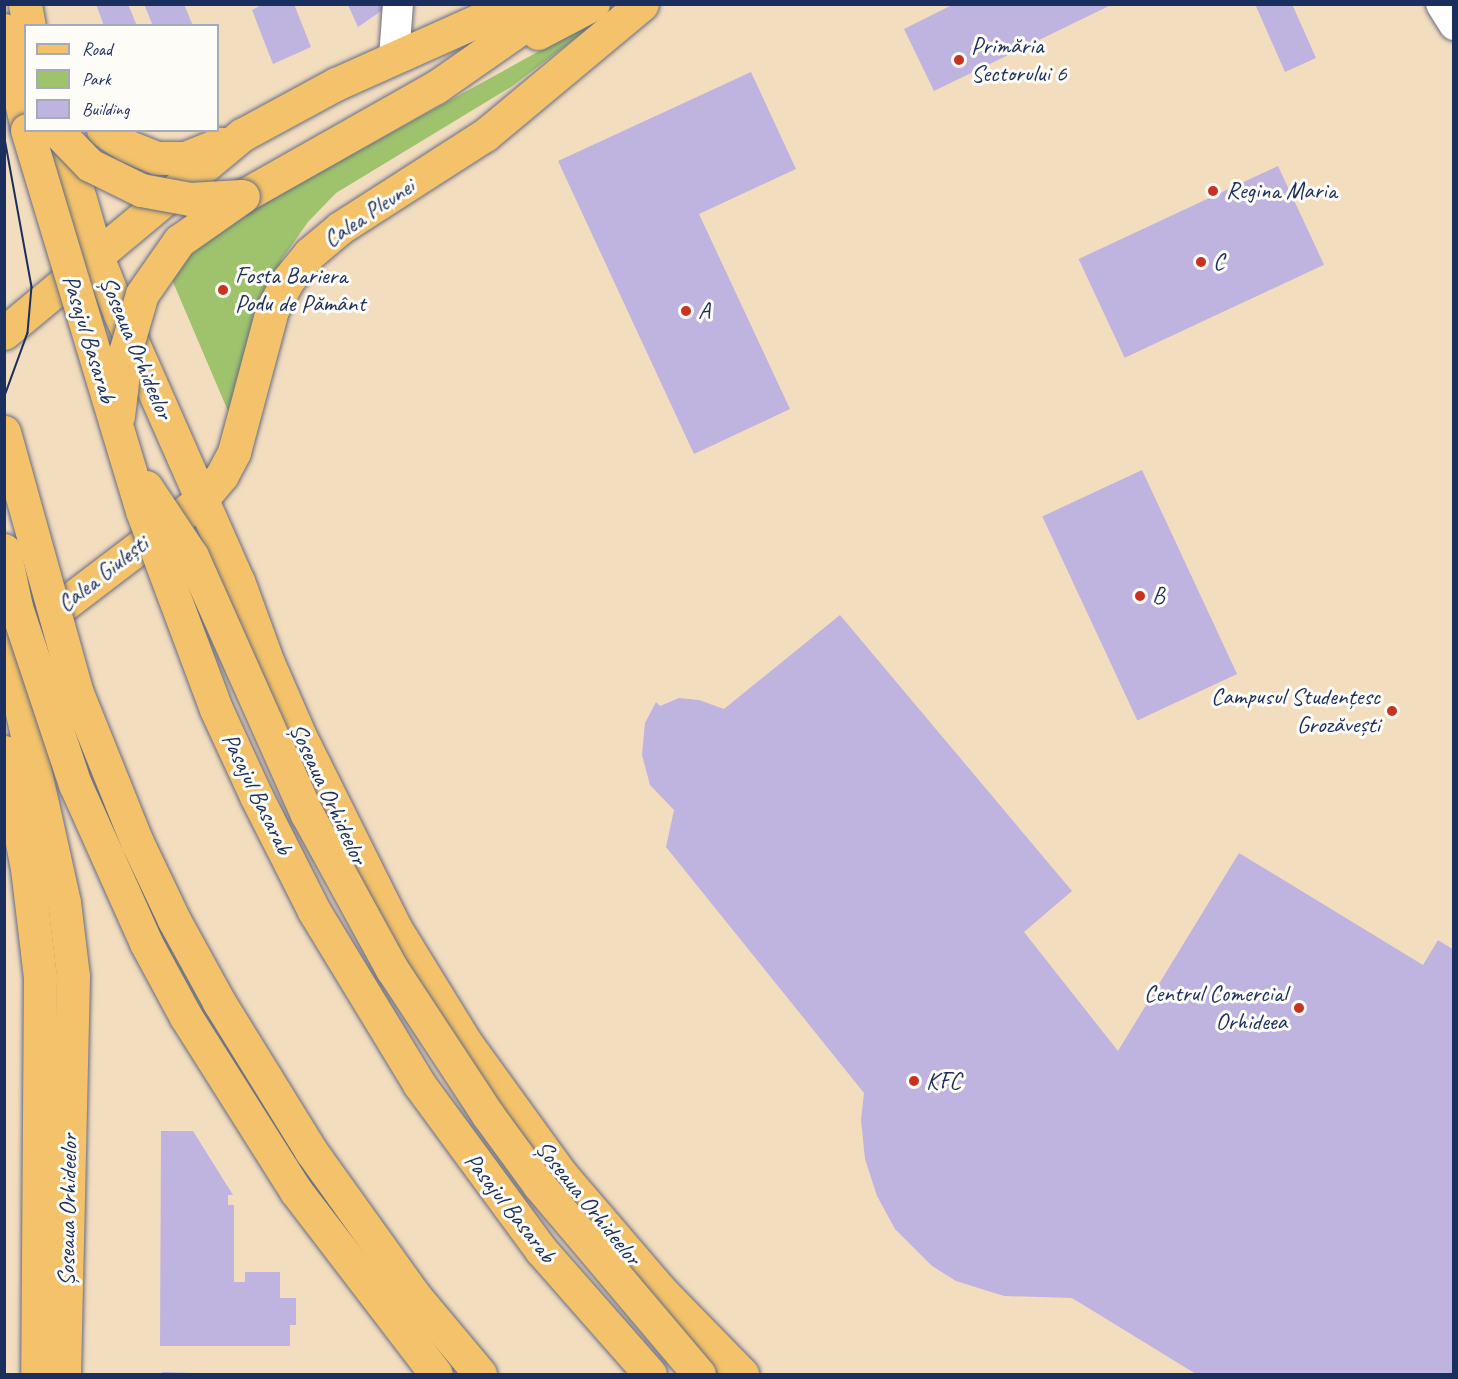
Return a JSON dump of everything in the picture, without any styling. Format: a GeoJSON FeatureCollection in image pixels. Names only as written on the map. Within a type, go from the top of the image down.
{"type":"FeatureCollection","features":[{"type":"Feature","properties":{"kind":"main road"},"geometry":{"type":"LineString","coordinates":[[24,108],[14,32],[25,4]]}},
{"type":"Feature","properties":{"kind":"main road"},"geometry":{"type":"LineString","coordinates":[[107,132],[127,146],[157,158],[185,158],[242,135],[336,84],[515,4]]}},
{"type":"Feature","properties":{"kind":"main road"},"geometry":{"type":"LineString","coordinates":[[436,87],[555,4]]}},
{"type":"Feature","properties":{"kind":"main road"},"geometry":{"type":"LineString","coordinates":[[593,4],[436,87],[243,196],[179,241],[142,294],[126,349],[120,443],[192,556],[307,814],[392,969],[488,1116],[539,1185],[699,1374]]}},
{"type":"Feature","properties":{"kind":"main road","name":"Calea Plevnei"},"geometry":{"type":"LineString","coordinates":[[202,499],[222,476],[234,452],[272,310],[288,280],[309,254],[340,228],[485,135],[642,4]]}},
{"type":"Feature","properties":{"kind":"main road"},"geometry":{"type":"LineString","coordinates":[[14,32],[24,70]]}},
{"type":"Feature","properties":{"kind":"main road","name":"Pasajul Basarab"},"geometry":{"type":"LineString","coordinates":[[28,132],[120,443],[216,708],[314,910],[419,1084],[476,1166],[541,1250],[650,1374]]}},
{"type":"Feature","properties":{"kind":"main road","name":"Șoseaua Orhideelor"},"geometry":{"type":"LineString","coordinates":[[59,132],[96,254],[238,581],[267,663],[335,813],[429,984],[495,1086],[560,1173],[662,1292],[742,1374]]}},
{"type":"Feature","properties":{"kind":"main road"},"geometry":{"type":"LineString","coordinates":[[60,132],[90,165],[141,190],[190,199],[243,196]]}},
{"type":"Feature","properties":{"kind":"main road"},"geometry":{"type":"LineString","coordinates":[[4,333],[96,254],[242,135]]}},
{"type":"Feature","properties":{"kind":"main road"},"geometry":{"type":"LineString","coordinates":[[4,432],[77,693],[137,843],[174,920],[235,1030],[311,1151],[414,1295],[480,1374]]}},
{"type":"Feature","properties":{"kind":"main road","name":"Calea Giulești"},"geometry":{"type":"LineString","coordinates":[[4,650],[202,499]]}},
{"type":"Feature","properties":{"kind":"main road"},"geometry":{"type":"LineString","coordinates":[[4,550],[16,607],[75,784],[146,943],[186,1017],[296,1191],[436,1374]]}},
{"type":"Feature","properties":{"kind":"main road","name":"Șoseaua Orhideelor"},"geometry":{"type":"LineString","coordinates":[[4,657],[20,704],[61,891],[73,976],[64,1374]]}},
{"type":"Feature","properties":{"kind":"main road","name":"Șoseaua Orhideelor"},"geometry":{"type":"LineString","coordinates":[[4,752],[27,868],[40,976],[42,1040],[37,1374]]}},
{"type":"Feature","properties":{"kind":"main road"},"geometry":{"type":"LineString","coordinates":[[4,825],[27,868]]}},
{"type":"Feature","properties":{"kind":"street"},"geometry":{"type":"LineString","coordinates":[[394,58],[398,4]]}},
{"type":"Feature","properties":{"kind":"street"},"geometry":{"type":"LineString","coordinates":[[1440,4],[1454,25]]}},
{"type":"Feature","properties":{"kind":"green space"},"geometry":{"type":"Polygon","coordinates":[[[610,12],[511,87],[336,193],[308,222],[282,259],[258,323],[231,418],[170,275],[181,257],[220,227],[610,12]]]}},
{"type":"Feature","properties":{"kind":"building"},"geometry":{"type":"Polygon","coordinates":[[[96,4],[128,4],[136,24],[103,24],[96,4]]]}},
{"type":"Feature","properties":{"kind":"building"},"geometry":{"type":"Polygon","coordinates":[[[144,4],[184,4],[192,24],[152,24],[144,4]]]}},
{"type":"Feature","properties":{"kind":"building"},"geometry":{"type":"Polygon","coordinates":[[[263,4],[294,4],[311,47],[273,64],[252,10],[263,4]]]}},
{"type":"Feature","properties":{"kind":"building","name":"Primăria Sectorului 6"},"geometry":{"type":"Polygon","coordinates":[[[954,4],[1113,4],[934,91],[904,29],[954,4]]]}},
{"type":"Feature","properties":{"kind":"building"},"geometry":{"type":"Polygon","coordinates":[[[1255,4],[1292,4],[1316,58],[1285,72],[1255,4]]]}},
{"type":"Feature","properties":{"kind":"building"},"geometry":{"type":"Polygon","coordinates":[[[348,5],[390,5],[358,27],[348,5]]]}},
{"type":"Feature","properties":{"kind":"building","name":"A"},"geometry":{"type":"Polygon","coordinates":[[[751,72],[796,169],[699,214],[790,409],[694,454],[558,161],[751,72]]]}},
{"type":"Feature","properties":{"kind":"building","name":"C"},"geometry":{"type":"Polygon","coordinates":[[[1278,166],[1324,265],[1125,358],[1079,259],[1278,166]]]}},
{"type":"Feature","properties":{"kind":"building","name":"B"},"geometry":{"type":"Polygon","coordinates":[[[1142,470],[1237,674],[1137,720],[1042,516],[1142,470]]]}},
{"type":"Feature","properties":{"kind":"building","name":"Centrul Comercial Orhideea"},"geometry":{"type":"Polygon","coordinates":[[[840,615],[1072,891],[1024,932],[1118,1051],[1239,853],[1423,965],[1438,940],[1454,950],[1454,1374],[1196,1374],[1072,1298],[1004,1296],[956,1281],[932,1266],[895,1229],[877,1196],[865,1159],[861,1120],[864,1093],[666,847],[674,810],[650,785],[642,755],[645,723],[656,702],[660,706],[679,698],[699,700],[724,709],[840,615]]]}},
{"type":"Feature","properties":{"kind":"building"},"geometry":{"type":"Polygon","coordinates":[[[161,1131],[193,1131],[233,1195],[228,1195],[228,1205],[234,1205],[234,1282],[245,1282],[245,1272],[280,1272],[280,1298],[296,1298],[296,1325],[290,1325],[290,1346],[160,1346],[161,1131]]]}},
{"type":"Feature","properties":{"kind":"building"},"geometry":{"type":"Polygon","coordinates":[[[162,1372],[196,1373],[196,1374],[161,1374],[162,1372]]]}},
{"type":"Feature","properties":{"kind":"tram line"},"geometry":{"type":"LineString","coordinates":[[4,133],[32,287],[28,333],[4,399]]}},
{"type":"Feature","properties":{"kind":"tram line"},"geometry":{"type":"LineString","coordinates":[[4,290],[4,302]]}},
{"type":"Feature","properties":{"kind":"place","name":"Primăria Sectorului 6"},"geometry":{"type":"Point","coordinates":[959,60]}},
{"type":"Feature","properties":{"kind":"place","name":"Regina Maria"},"geometry":{"type":"Point","coordinates":[1213,191]}},
{"type":"Feature","properties":{"kind":"place","name":"C"},"geometry":{"type":"Point","coordinates":[1201,262]}},
{"type":"Feature","properties":{"kind":"place","name":"Fosta Bariera Podu de Pământ"},"geometry":{"type":"Point","coordinates":[223,290]}},
{"type":"Feature","properties":{"kind":"place","name":"A"},"geometry":{"type":"Point","coordinates":[686,311]}},
{"type":"Feature","properties":{"kind":"place","name":"B"},"geometry":{"type":"Point","coordinates":[1140,596]}},
{"type":"Feature","properties":{"kind":"place","name":"Campusul Studențesc Grozăvești"},"geometry":{"type":"Point","coordinates":[1392,711]}},
{"type":"Feature","properties":{"kind":"place","name":"Centrul Comercial Orhideea"},"geometry":{"type":"Point","coordinates":[1299,1008]}},
{"type":"Feature","properties":{"kind":"place","name":"KFC"},"geometry":{"type":"Point","coordinates":[914,1081]}}]}
